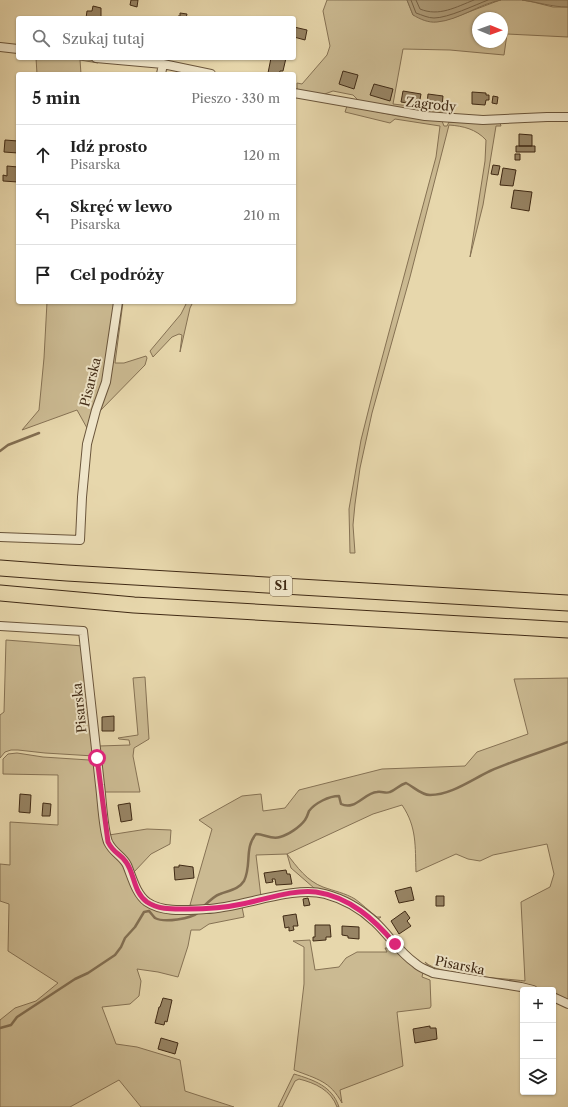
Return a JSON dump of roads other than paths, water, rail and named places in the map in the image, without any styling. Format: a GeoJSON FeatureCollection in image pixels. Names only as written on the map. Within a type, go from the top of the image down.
{"type":"FeatureCollection","features":[{"type":"Feature","properties":{"kind":"highway","name":"S1"},"geometry":{"type":"LineString","coordinates":[[0,568],[568,603]]}},
{"type":"Feature","properties":{"kind":"highway","name":"S1"},"geometry":{"type":"LineString","coordinates":[[0,593],[134,605],[568,630]]}},
{"type":"Feature","properties":{"kind":"street"},"geometry":{"type":"LineString","coordinates":[[0,47],[16,49]]}},
{"type":"Feature","properties":{"kind":"street"},"geometry":{"type":"LineString","coordinates":[[118,60],[163,64],[202,72]]}},
{"type":"Feature","properties":{"kind":"street"},"geometry":{"type":"LineString","coordinates":[[161,72],[163,64]]}},
{"type":"Feature","properties":{"kind":"street","name":"Zagrody"},"geometry":{"type":"LineString","coordinates":[[296,93],[425,116],[483,120],[568,117]]}},
{"type":"Feature","properties":{"kind":"street","name":"Pisarska"},"geometry":{"type":"LineString","coordinates":[[0,536],[80,540],[87,444],[96,410],[106,382],[118,304]]}},
{"type":"Feature","properties":{"kind":"street","name":"Pisarska"},"geometry":{"type":"LineString","coordinates":[[0,626],[84,631],[97,758],[108,842],[113,850],[126,861],[140,894],[146,901],[166,909],[196,910],[241,904],[301,892],[316,892],[342,900],[368,916],[384,931],[409,959],[421,968],[433,973],[521,987]]}},
{"type":"Feature","properties":{"kind":"street"},"geometry":{"type":"LineString","coordinates":[[556,999],[568,1004]]}},
{"type":"Feature","properties":{"kind":"water"},"geometry":{"type":"Polygon","coordinates":[[[407,0],[501,0],[445,21],[430,22],[413,15],[407,0]]]}},
{"type":"Feature","properties":{"kind":"water"},"geometry":{"type":"Polygon","coordinates":[[[522,0],[568,0],[568,7],[556,6],[522,0]]]}},
{"type":"Feature","properties":{"kind":"waterway"},"geometry":{"type":"LineString","coordinates":[[0,451],[8,445],[39,433]]}},
{"type":"Feature","properties":{"kind":"waterway"},"geometry":{"type":"LineString","coordinates":[[203,907],[216,896],[242,884],[248,869],[250,845],[256,834],[274,838],[287,834],[300,825],[307,817],[309,811],[322,800],[339,796],[341,804],[346,806],[351,805],[372,793],[388,793],[406,783],[427,795],[446,793],[499,767],[568,742]]}},
{"type":"Feature","properties":{"kind":"waterway"},"geometry":{"type":"LineString","coordinates":[[0,1028],[11,1025],[17,1017],[115,955],[125,938],[135,927],[144,912],[149,911],[155,918],[165,920],[190,917],[199,912]]}}]}
